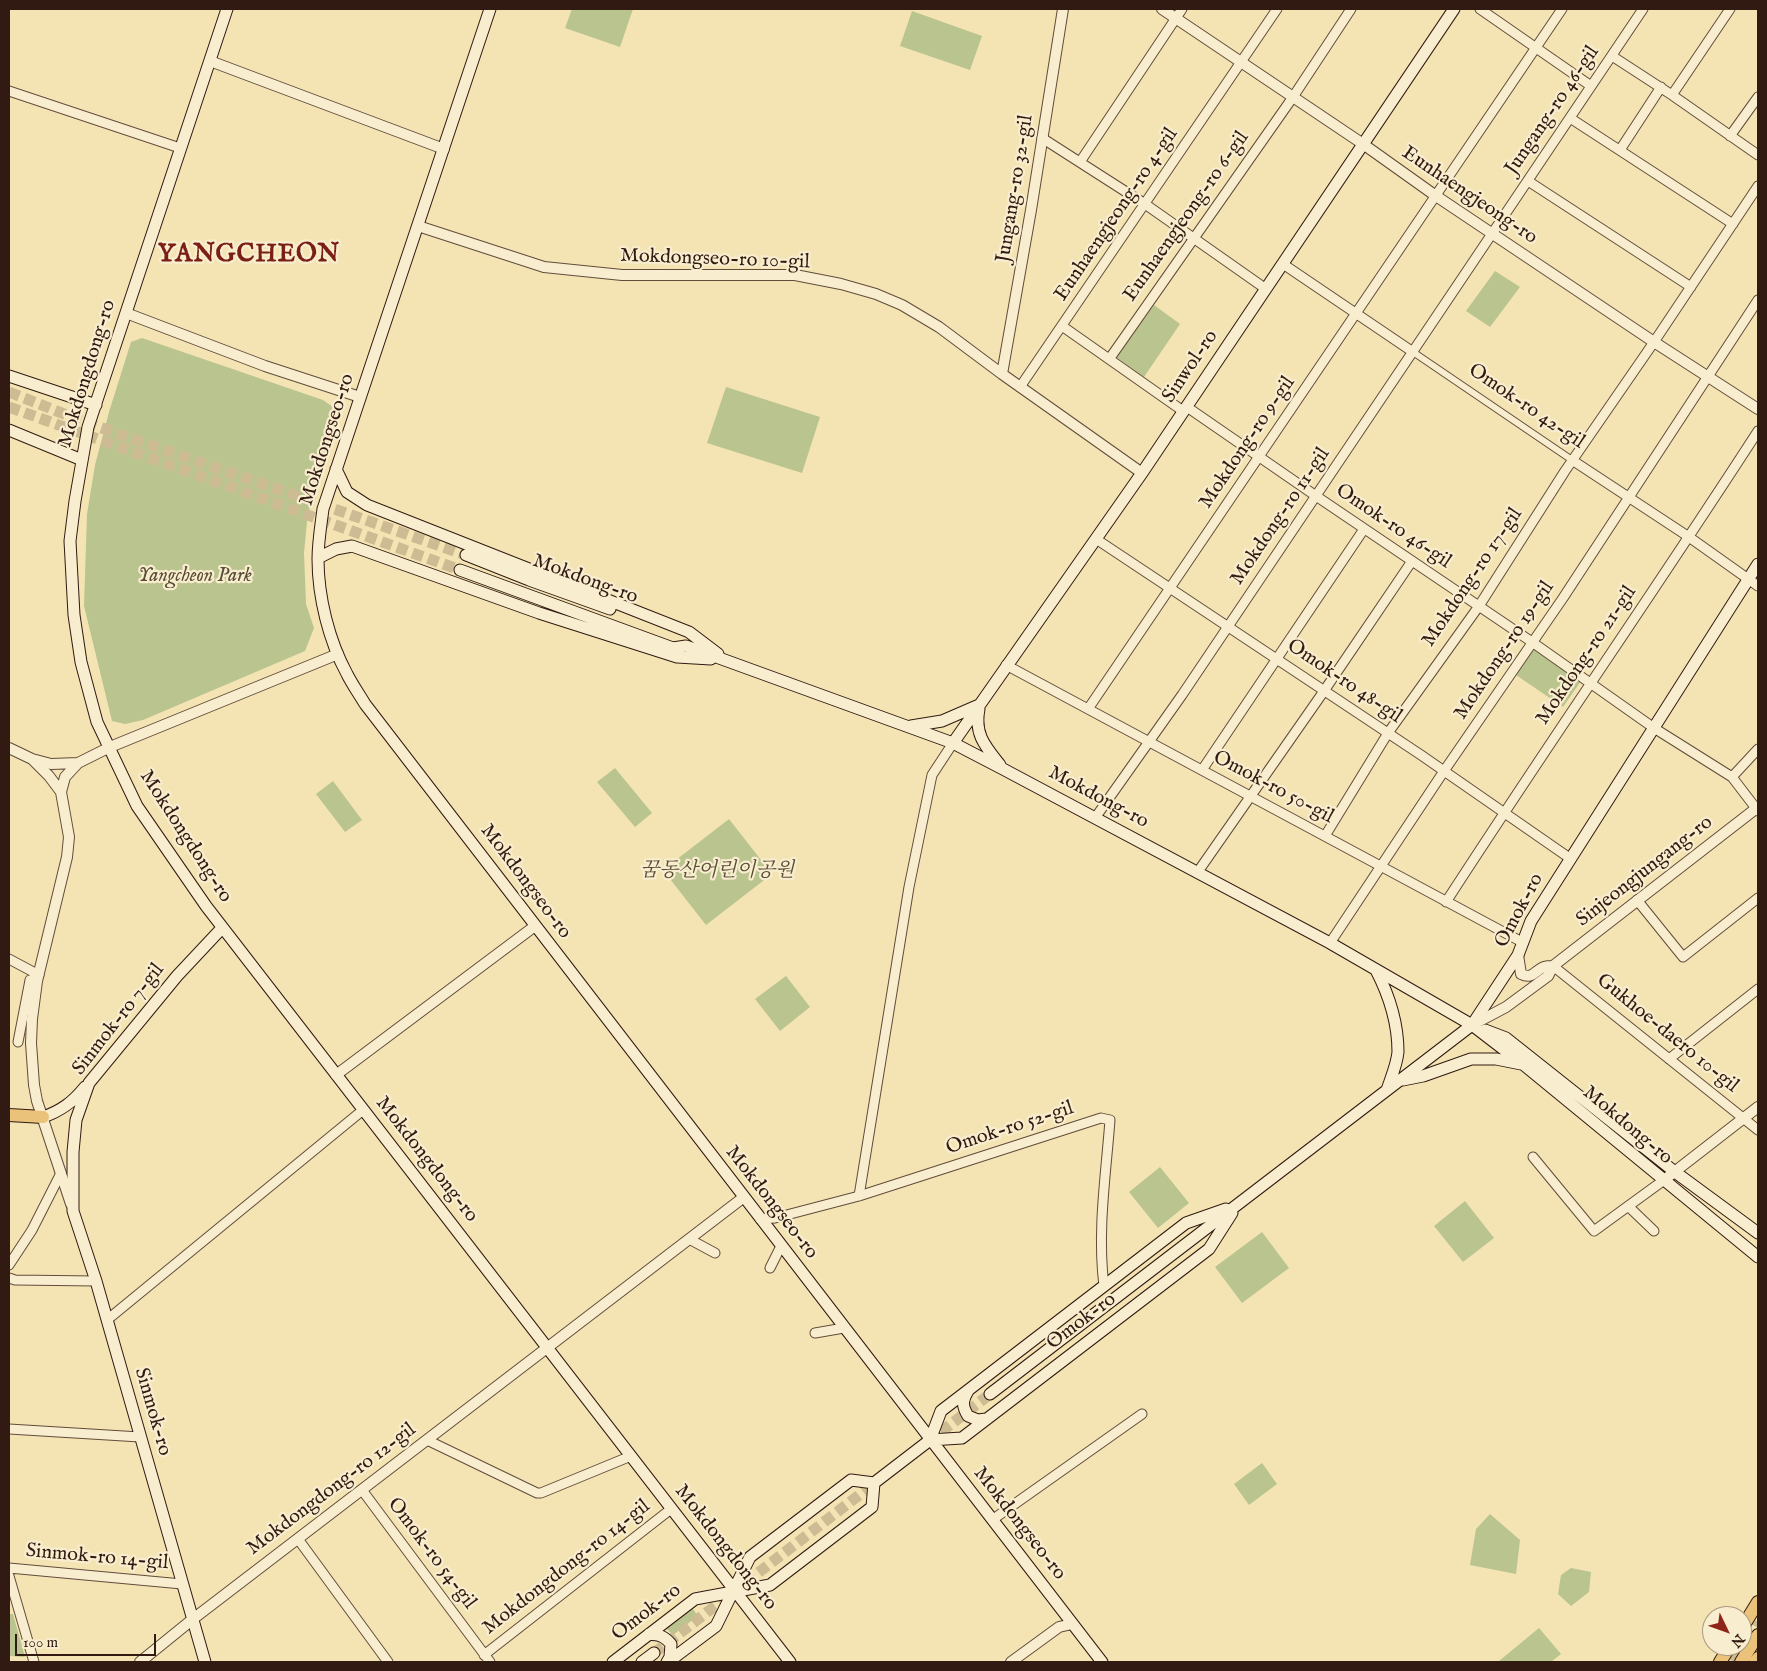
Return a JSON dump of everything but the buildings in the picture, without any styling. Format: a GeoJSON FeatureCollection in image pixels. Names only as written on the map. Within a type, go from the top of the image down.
{"type":"FeatureCollection","features":[{"type":"Feature","properties":{"kind":"main road","name":"Mokdongdong-ro"},"geometry":{"type":"LineString","coordinates":[[227,9],[88,427],[70,541],[74,615],[80,662],[97,722],[137,806],[222,928],[790,1662]]}},
{"type":"Feature","properties":{"kind":"main road","name":"Mokdongseo-ro"},"geometry":{"type":"LineString","coordinates":[[490,9],[323,509],[318,558],[319,582],[323,606],[338,654],[346,674],[365,704],[1102,1662]]}},
{"type":"Feature","properties":{"kind":"main road","name":"Sinwol-ro"},"geometry":{"type":"LineString","coordinates":[[953,743],[1142,473],[1454,9]]}},
{"type":"Feature","properties":{"kind":"main road"},"geometry":{"type":"LineString","coordinates":[[9,376],[96,405]]}},
{"type":"Feature","properties":{"kind":"main road"},"geometry":{"type":"LineString","coordinates":[[9,430],[82,460]]}},
{"type":"Feature","properties":{"kind":"main road"},"geometry":{"type":"LineString","coordinates":[[336,469],[347,492],[367,505],[689,632],[728,660]]}},
{"type":"Feature","properties":{"kind":"main road"},"geometry":{"type":"LineString","coordinates":[[318,558],[336,549],[352,546],[539,613],[677,656],[728,660]]}},
{"type":"Feature","properties":{"kind":"main road","name":"Mokdong-ro"},"geometry":{"type":"LineString","coordinates":[[466,555],[678,634],[686,646]]}},
{"type":"Feature","properties":{"kind":"main road","name":"Omok-ro"},"geometry":{"type":"LineString","coordinates":[[990,1394],[1472,1025],[1518,955],[1531,921],[1571,858],[1654,728],[1753,583],[1758,564]]}},
{"type":"Feature","properties":{"kind":"main road","name":"Mokdong-ro"},"geometry":{"type":"LineString","coordinates":[[460,570],[673,648],[686,646],[728,660],[953,743],[1003,769],[1330,943],[1472,1025],[1524,1065],[1758,1257]]}},
{"type":"Feature","properties":{"kind":"main road"},"geometry":{"type":"LineString","coordinates":[[907,726],[942,721],[980,705]]}},
{"type":"Feature","properties":{"kind":"main road"},"geometry":{"type":"LineString","coordinates":[[980,705],[976,721],[977,730],[986,748],[1003,769]]}},
{"type":"Feature","properties":{"kind":"main road","name":"Sinmok-ro 7-gil"},"geometry":{"type":"LineString","coordinates":[[73,1211],[73,1152],[76,1120],[89,1083],[177,976],[222,928]]}},
{"type":"Feature","properties":{"kind":"main road"},"geometry":{"type":"LineString","coordinates":[[1376,970],[1386,990],[1397,1036],[1398,1054],[1387,1090]]}},
{"type":"Feature","properties":{"kind":"main road","name":"Mokdong-ro"},"geometry":{"type":"LineString","coordinates":[[1472,1025],[1506,1038],[1675,1172],[1758,1233]]}},
{"type":"Feature","properties":{"kind":"main road"},"geometry":{"type":"LineString","coordinates":[[1399,1081],[1423,1076],[1472,1059],[1496,1059],[1524,1065]]}},
{"type":"Feature","properties":{"kind":"main road"},"geometry":{"type":"LineString","coordinates":[[9,1115],[43,1117],[65,1107],[89,1083]]}},
{"type":"Feature","properties":{"kind":"main road","name":"Omok-ro"},"geometry":{"type":"LineString","coordinates":[[1237,1205],[1208,1249],[962,1438],[930,1440],[941,1410],[1186,1223],[1237,1205]]}},
{"type":"Feature","properties":{"kind":"main road","name":"Sinmok-ro"},"geometry":{"type":"LineString","coordinates":[[73,1211],[96,1281],[205,1662]]}},
{"type":"Feature","properties":{"kind":"main road"},"geometry":{"type":"LineString","coordinates":[[969,1390],[964,1398],[964,1410],[973,1419],[986,1419]]}},
{"type":"Feature","properties":{"kind":"main road"},"geometry":{"type":"LineString","coordinates":[[670,1662],[716,1626],[735,1591],[750,1557],[851,1480],[874,1483],[930,1440]]}},
{"type":"Feature","properties":{"kind":"main road","name":"Omok-ro"},"geometry":{"type":"LineString","coordinates":[[613,1662],[695,1599],[770,1584],[872,1507],[874,1483]]}},
{"type":"Feature","properties":{"kind":"main road"},"geometry":{"type":"LineString","coordinates":[[649,1634],[659,1634],[665,1637],[671,1644],[670,1662]]}},
{"type":"Feature","properties":{"kind":"main road"},"geometry":{"type":"LineString","coordinates":[[1741,1662],[1758,1635]]}},
{"type":"Feature","properties":{"kind":"main road","name":"Omok-ro"},"geometry":{"type":"LineString","coordinates":[[642,1662],[654,1653]]}},
{"type":"Feature","properties":{"kind":"main road"},"geometry":{"type":"LineString","coordinates":[[1755,1662],[1758,1658]]}},
{"type":"Feature","properties":{"kind":"street","name":"Jungang-ro 32-gil"},"geometry":{"type":"LineString","coordinates":[[1002,374],[1062,9]]}},
{"type":"Feature","properties":{"kind":"street","name":"Eunhaengjeong-ro"},"geometry":{"type":"LineString","coordinates":[[1162,9],[1363,144],[1436,196],[1758,409]]}},
{"type":"Feature","properties":{"kind":"street"},"geometry":{"type":"LineString","coordinates":[[1080,162],[1182,9]]}},
{"type":"Feature","properties":{"kind":"street","name":"Eunhaengjeong-ro 4-gil"},"geometry":{"type":"LineString","coordinates":[[1020,387],[1277,9]]}},
{"type":"Feature","properties":{"kind":"street","name":"Eunhaengjeong-ro 6-gil"},"geometry":{"type":"LineString","coordinates":[[1110,358],[1351,9]]}},
{"type":"Feature","properties":{"kind":"street"},"geometry":{"type":"LineString","coordinates":[[1480,9],[1591,86]]}},
{"type":"Feature","properties":{"kind":"street","name":"Mokdong-ro 9-gil"},"geometry":{"type":"LineString","coordinates":[[1088,709],[1562,9]]}},
{"type":"Feature","properties":{"kind":"street","name":"Jungang-ro 46-gil"},"geometry":{"type":"LineString","coordinates":[[1493,233],[1644,9]]}},
{"type":"Feature","properties":{"kind":"street"},"geometry":{"type":"LineString","coordinates":[[1672,95],[1730,9]]}},
{"type":"Feature","properties":{"kind":"street"},"geometry":{"type":"LineString","coordinates":[[1612,56],[1758,155]]}},
{"type":"Feature","properties":{"kind":"street"},"geometry":{"type":"LineString","coordinates":[[210,61],[444,149]]}},
{"type":"Feature","properties":{"kind":"street"},"geometry":{"type":"LineString","coordinates":[[1620,150],[1661,88]]}},
{"type":"Feature","properties":{"kind":"street"},"geometry":{"type":"LineString","coordinates":[[9,91],[180,148]]}},
{"type":"Feature","properties":{"kind":"street"},"geometry":{"type":"LineString","coordinates":[[1730,136],[1758,97]]}},
{"type":"Feature","properties":{"kind":"street"},"geometry":{"type":"LineString","coordinates":[[1570,118],[1733,224]]}},
{"type":"Feature","properties":{"kind":"street"},"geometry":{"type":"LineString","coordinates":[[1042,138],[1146,204],[1266,289]]}},
{"type":"Feature","properties":{"kind":"street"},"geometry":{"type":"LineString","coordinates":[[1528,181],[1691,287]]}},
{"type":"Feature","properties":{"kind":"street","name":"Mokdong-ro 17-gil"},"geometry":{"type":"LineString","coordinates":[[1325,836],[1388,733],[1478,606],[1572,460],[1654,342],[1758,186]]}},
{"type":"Feature","properties":{"kind":"street","name":"Mokdongseo-ro 10-gil"},"geometry":{"type":"LineString","coordinates":[[418,226],[544,267],[622,275],[795,276],[841,284],[876,294],[918,314],[939,327],[1142,473]]}},
{"type":"Feature","properties":{"kind":"street","name":"Mokdong-ro 11-gil"},"geometry":{"type":"LineString","coordinates":[[1095,818],[1228,627],[1493,233]]}},
{"type":"Feature","properties":{"kind":"street","name":"Omok-ro 42-gil"},"geometry":{"type":"LineString","coordinates":[[1283,264],[1629,497],[1753,583]]}},
{"type":"Feature","properties":{"kind":"street","name":"Mokdong-ro 19-gil"},"geometry":{"type":"LineString","coordinates":[[1330,943],[1629,497],[1758,300]]}},
{"type":"Feature","properties":{"kind":"street"},"geometry":{"type":"LineString","coordinates":[[126,313],[266,366],[360,397]]}},
{"type":"Feature","properties":{"kind":"street","name":"Omok-ro 46-gil"},"geometry":{"type":"LineString","coordinates":[[1062,326],[1532,642],[1654,728],[1732,777]]}},
{"type":"Feature","properties":{"kind":"street","name":"Mokdong-ro 21-gil"},"geometry":{"type":"LineString","coordinates":[[1446,902],[1590,682],[1689,538],[1758,432]]}},
{"type":"Feature","properties":{"kind":"street"},"geometry":{"type":"LineString","coordinates":[[1202,770],[1275,658],[1364,529]]}},
{"type":"Feature","properties":{"kind":"street","name":"Omok-ro 48-gil"},"geometry":{"type":"LineString","coordinates":[[1096,538],[1571,858]]}},
{"type":"Feature","properties":{"kind":"street"},"geometry":{"type":"LineString","coordinates":[[1197,873],[1412,561]]}},
{"type":"Feature","properties":{"kind":"street"},"geometry":{"type":"LineString","coordinates":[[61,792],[65,777],[78,763],[110,747],[338,654]]}},
{"type":"Feature","properties":{"kind":"street","name":"Omok-ro 50-gil"},"geometry":{"type":"LineString","coordinates":[[1006,665],[1522,942]]}},
{"type":"Feature","properties":{"kind":"street"},"geometry":{"type":"LineString","coordinates":[[859,1196],[909,887],[932,775],[953,743]]}},
{"type":"Feature","properties":{"kind":"street"},"geometry":{"type":"LineString","coordinates":[[9,748],[32,759],[51,764],[78,763]]}},
{"type":"Feature","properties":{"kind":"street"},"geometry":{"type":"LineString","coordinates":[[1758,749],[1732,777],[1758,809]]}},
{"type":"Feature","properties":{"kind":"street"},"geometry":{"type":"LineString","coordinates":[[32,759],[61,792]]}},
{"type":"Feature","properties":{"kind":"street","name":"Sinmok-ro"},"geometry":{"type":"LineString","coordinates":[[61,792],[69,837],[67,857],[38,978],[31,1043],[34,1085],[73,1211]]}},
{"type":"Feature","properties":{"kind":"street","name":"Sinjeongjungang-ro"},"geometry":{"type":"LineString","coordinates":[[1472,1025],[1506,1007],[1548,976],[1554,966],[1637,900],[1758,809]]}},
{"type":"Feature","properties":{"kind":"street"},"geometry":{"type":"LineString","coordinates":[[1637,900],[1683,957],[1758,898]]}},
{"type":"Feature","properties":{"kind":"street"},"geometry":{"type":"LineString","coordinates":[[336,1075],[534,926]]}},
{"type":"Feature","properties":{"kind":"street","name":"Sinjeongjungang-ro"},"geometry":{"type":"LineString","coordinates":[[1518,955],[1521,974],[1526,976],[1531,976],[1544,967],[1554,966]]}},
{"type":"Feature","properties":{"kind":"street"},"geometry":{"type":"LineString","coordinates":[[9,959],[38,978]]}},
{"type":"Feature","properties":{"kind":"street","name":"Gukhoe-daero 10-gil"},"geometry":{"type":"LineString","coordinates":[[1554,966],[1758,1130]]}},
{"type":"Feature","properties":{"kind":"street"},"geometry":{"type":"LineString","coordinates":[[18,1042],[17,1026],[30,980],[38,978]]}},
{"type":"Feature","properties":{"kind":"street"},"geometry":{"type":"LineString","coordinates":[[1669,1059],[1758,989]]}},
{"type":"Feature","properties":{"kind":"street"},"geometry":{"type":"LineString","coordinates":[[1532,1157],[1594,1231],[1675,1172],[1758,1107]]}},
{"type":"Feature","properties":{"kind":"street"},"geometry":{"type":"LineString","coordinates":[[107,1320],[363,1110]]}},
{"type":"Feature","properties":{"kind":"street","name":"Omok-ro 52-gil"},"geometry":{"type":"LineString","coordinates":[[760,1219],[778,1217],[859,1196],[1101,1118],[1110,1120],[1101,1262],[1104,1286]]}},
{"type":"Feature","properties":{"kind":"street"},"geometry":{"type":"LineString","coordinates":[[9,1265],[32,1230],[61,1173]]}},
{"type":"Feature","properties":{"kind":"street","name":"Mokdongdong-ro 12-gil"},"geometry":{"type":"LineString","coordinates":[[140,1662],[193,1619],[744,1197]]}},
{"type":"Feature","properties":{"kind":"street"},"geometry":{"type":"LineString","coordinates":[[1628,1206],[1654,1231]]}},
{"type":"Feature","properties":{"kind":"street"},"geometry":{"type":"LineString","coordinates":[[689,1239],[715,1253]]}},
{"type":"Feature","properties":{"kind":"street"},"geometry":{"type":"LineString","coordinates":[[770,1268],[781,1246]]}},
{"type":"Feature","properties":{"kind":"street"},"geometry":{"type":"LineString","coordinates":[[9,1278],[15,1280],[96,1281]]}},
{"type":"Feature","properties":{"kind":"street"},"geometry":{"type":"LineString","coordinates":[[815,1333],[844,1328]]}},
{"type":"Feature","properties":{"kind":"street"},"geometry":{"type":"LineString","coordinates":[[992,1520],[1142,1414]]}},
{"type":"Feature","properties":{"kind":"street"},"geometry":{"type":"LineString","coordinates":[[9,1429],[140,1437]]}},
{"type":"Feature","properties":{"kind":"street"},"geometry":{"type":"LineString","coordinates":[[426,1440],[537,1494],[630,1456]]}},
{"type":"Feature","properties":{"kind":"street","name":"Omok-ro 54-gil"},"geometry":{"type":"LineString","coordinates":[[362,1490],[487,1659]]}},
{"type":"Feature","properties":{"kind":"street","name":"Mokdongdong-ro 14-gil"},"geometry":{"type":"LineString","coordinates":[[487,1659],[671,1508]]}},
{"type":"Feature","properties":{"kind":"street"},"geometry":{"type":"LineString","coordinates":[[298,1539],[388,1662]]}},
{"type":"Feature","properties":{"kind":"street","name":"Sinmok-ro 14-gil"},"geometry":{"type":"LineString","coordinates":[[9,1568],[182,1584]]}},
{"type":"Feature","properties":{"kind":"street"},"geometry":{"type":"LineString","coordinates":[[9,1576],[34,1662]]}},
{"type":"Feature","properties":{"kind":"street"},"geometry":{"type":"LineString","coordinates":[[1011,1662],[1059,1626],[1072,1624]]}},
{"type":"Feature","properties":{"kind":"green space"},"geometry":{"type":"Polygon","coordinates":[[[572,9],[633,9],[620,47],[565,28],[572,9]]]}},
{"type":"Feature","properties":{"kind":"green space"},"geometry":{"type":"Polygon","coordinates":[[[912,11],[982,36],[970,70],[900,46],[912,11]]]}},
{"type":"Feature","properties":{"kind":"green space"},"geometry":{"type":"Polygon","coordinates":[[[1495,271],[1520,287],[1490,327],[1466,311],[1495,271]]]}},
{"type":"Feature","properties":{"kind":"green space"},"geometry":{"type":"Polygon","coordinates":[[[1154,305],[1180,324],[1144,377],[1116,357],[1154,305]]]}},
{"type":"Feature","properties":{"kind":"green space","name":"Yangcheon Park"},"geometry":{"type":"Polygon","coordinates":[[[142,338],[323,400],[336,409],[338,423],[315,479],[307,522],[304,553],[306,604],[314,628],[305,651],[143,720],[125,724],[112,721],[84,606],[87,514],[95,465],[109,412],[131,342],[142,338]]]}},
{"type":"Feature","properties":{"kind":"green space"},"geometry":{"type":"Polygon","coordinates":[[[726,387],[820,417],[802,473],[707,443],[726,387]]]}},
{"type":"Feature","properties":{"kind":"green space"},"geometry":{"type":"Polygon","coordinates":[[[1533,649],[1581,681],[1563,707],[1516,675],[1533,649]]]}},
{"type":"Feature","properties":{"kind":"green space"},"geometry":{"type":"Polygon","coordinates":[[[615,768],[652,813],[635,827],[597,782],[615,768]]]}},
{"type":"Feature","properties":{"kind":"green space"},"geometry":{"type":"Polygon","coordinates":[[[333,781],[362,820],[345,832],[316,794],[333,781]]]}},
{"type":"Feature","properties":{"kind":"green space","name":"꿈동산어린이공원"},"geometry":{"type":"Polygon","coordinates":[[[729,819],[772,874],[706,925],[663,870],[729,819]]]}},
{"type":"Feature","properties":{"kind":"green space"},"geometry":{"type":"Polygon","coordinates":[[[786,976],[810,1007],[780,1031],[755,999],[786,976]]]}},
{"type":"Feature","properties":{"kind":"green space"},"geometry":{"type":"Polygon","coordinates":[[[1160,1167],[1189,1203],[1158,1228],[1129,1192],[1160,1167]]]}},
{"type":"Feature","properties":{"kind":"green space"},"geometry":{"type":"Polygon","coordinates":[[[1465,1201],[1494,1238],[1463,1262],[1434,1226],[1465,1201]]]}},
{"type":"Feature","properties":{"kind":"green space"},"geometry":{"type":"Polygon","coordinates":[[[1262,1232],[1289,1268],[1242,1303],[1215,1267],[1262,1232]]]}},
{"type":"Feature","properties":{"kind":"green space"},"geometry":{"type":"Polygon","coordinates":[[[1262,1463],[1277,1484],[1249,1505],[1234,1484],[1262,1463]]]}},
{"type":"Feature","properties":{"kind":"green space"},"geometry":{"type":"Polygon","coordinates":[[[1490,1514],[1520,1540],[1516,1574],[1470,1565],[1476,1529],[1490,1514]]]}},
{"type":"Feature","properties":{"kind":"green space"},"geometry":{"type":"Polygon","coordinates":[[[1571,1568],[1591,1572],[1589,1592],[1571,1606],[1558,1594],[1561,1575],[1571,1568]]]}},
{"type":"Feature","properties":{"kind":"green space"},"geometry":{"type":"Polygon","coordinates":[[[690,1605],[698,1616],[673,1635],[666,1628],[690,1605]]]}},
{"type":"Feature","properties":{"kind":"green space"},"geometry":{"type":"Polygon","coordinates":[[[9,1614],[13,1614],[25,1657],[9,1656],[9,1614]]]}},
{"type":"Feature","properties":{"kind":"green space"},"geometry":{"type":"Polygon","coordinates":[[[1539,1628],[1561,1654],[1551,1662],[1499,1661],[1539,1628]]]}},
{"type":"Feature","properties":{"kind":"tunnel"},"geometry":{"type":"LineString","coordinates":[[9,392],[82,421],[466,555]]}},
{"type":"Feature","properties":{"kind":"tunnel"},"geometry":{"type":"LineString","coordinates":[[9,407],[460,570]]}},
{"type":"Feature","properties":{"kind":"tunnel"},"geometry":{"type":"LineString","coordinates":[[928,1442],[990,1394]]}},
{"type":"Feature","properties":{"kind":"tunnel"},"geometry":{"type":"LineString","coordinates":[[654,1653],[880,1479]]}},
{"type":"Feature","properties":{"kind":"tunnel"},"geometry":{"type":"LineString","coordinates":[[1733,1662],[1758,1622]]}},
{"type":"Feature","properties":{"kind":"district","name":"YANGCHEON"},"geometry":{"type":"Point","coordinates":[249,256]}}]}
